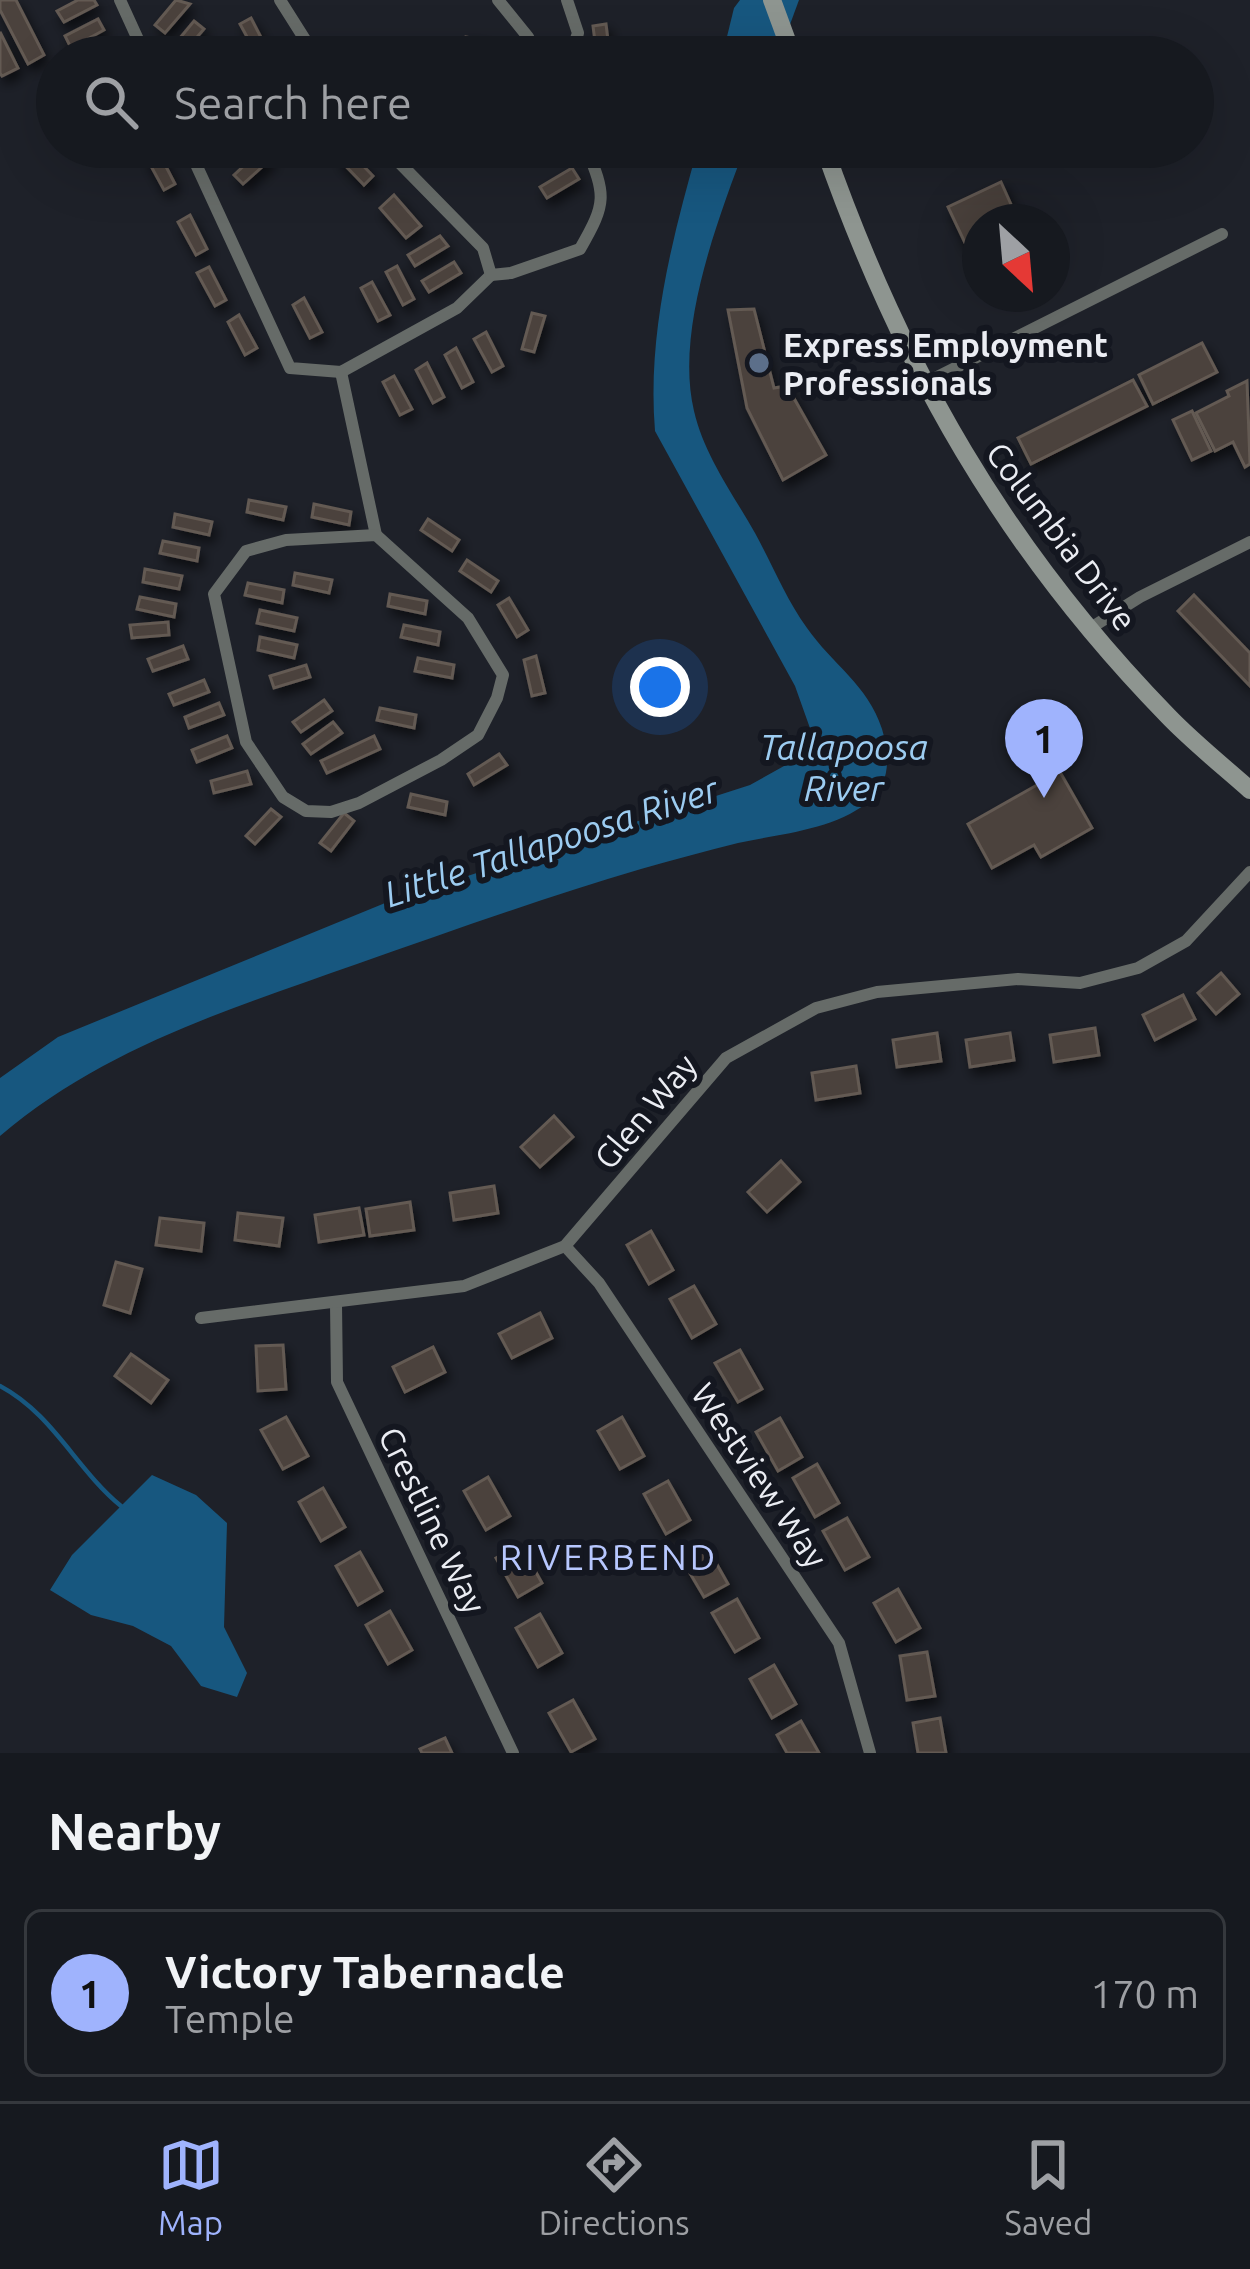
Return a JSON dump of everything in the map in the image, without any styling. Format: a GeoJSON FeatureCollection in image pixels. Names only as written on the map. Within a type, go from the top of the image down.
{"type":"FeatureCollection","features":[{"type":"Feature","properties":{"kind":"main road"},"geometry":{"type":"LineString","coordinates":[[772,0],[785,36]]}},
{"type":"Feature","properties":{"kind":"main road","name":"Columbia Drive"},"geometry":{"type":"LineString","coordinates":[[832,168],[871,272],[923,384],[1032,557],[1170,719],[1250,790]]}},
{"type":"Feature","properties":{"kind":"street"},"geometry":{"type":"LineString","coordinates":[[119,0],[136,36]]}},
{"type":"Feature","properties":{"kind":"street"},"geometry":{"type":"LineString","coordinates":[[280,0],[303,36]]}},
{"type":"Feature","properties":{"kind":"street"},"geometry":{"type":"LineString","coordinates":[[498,0],[527,36]]}},
{"type":"Feature","properties":{"kind":"street"},"geometry":{"type":"LineString","coordinates":[[567,0],[577,36]]}},
{"type":"Feature","properties":{"kind":"street"},"geometry":{"type":"LineString","coordinates":[[198,168],[290,368],[341,372],[457,308],[491,274],[511,273],[580,249],[596,221],[603,194],[594,168]]}},
{"type":"Feature","properties":{"kind":"street"},"geometry":{"type":"LineString","coordinates":[[405,168],[483,248],[491,274]]}},
{"type":"Feature","properties":{"kind":"street"},"geometry":{"type":"LineString","coordinates":[[923,384],[1222,234]]}},
{"type":"Feature","properties":{"kind":"street"},"geometry":{"type":"LineString","coordinates":[[341,372],[376,535],[468,618],[502,675],[497,698],[478,735],[359,803],[331,812],[306,811],[284,797],[246,742],[214,594],[246,551],[286,541],[376,535]]}},
{"type":"Feature","properties":{"kind":"street"},"geometry":{"type":"LineString","coordinates":[[1089,629],[1140,597],[1250,542]]}},
{"type":"Feature","properties":{"kind":"street","name":"Glen Way"},"geometry":{"type":"LineString","coordinates":[[201,1318],[464,1286],[566,1246],[725,1058],[816,1008],[877,992],[1018,979],[1080,982],[1138,968],[1186,941],[1250,872]]}},
{"type":"Feature","properties":{"kind":"street","name":"Westview Way"},"geometry":{"type":"LineString","coordinates":[[566,1246],[599,1283],[839,1642],[870,1753]]}},
{"type":"Feature","properties":{"kind":"street","name":"Crestline Way"},"geometry":{"type":"LineString","coordinates":[[336,1304],[337,1382],[513,1753]]}},
{"type":"Feature","properties":{"kind":"water"},"geometry":{"type":"Polygon","coordinates":[[[740,0],[799,0],[786,36],[727,36],[740,0]]]}},
{"type":"Feature","properties":{"kind":"water","name":"Tallapoosa River"},"geometry":{"type":"Polygon","coordinates":[[[693,168],[738,168],[694,312],[690,380],[694,411],[712,459],[799,617],[876,714],[887,760],[875,796],[822,825],[605,880],[216,1015],[82,1078],[0,1136],[0,1078],[58,1037],[390,901],[750,785],[802,756],[811,731],[795,686],[655,431],[658,323],[693,168]]]}},
{"type":"Feature","properties":{"kind":"water"},"geometry":{"type":"Polygon","coordinates":[[[152,1475],[196,1495],[227,1523],[224,1627],[247,1673],[237,1697],[201,1686],[171,1646],[133,1626],[91,1615],[50,1590],[72,1555],[152,1475]]]}},
{"type":"Feature","properties":{"kind":"building"},"geometry":{"type":"Polygon","coordinates":[[[0,0],[16,0],[36,39],[36,60],[28,64],[0,10],[0,0]]]}},
{"type":"Feature","properties":{"kind":"building"},"geometry":{"type":"Polygon","coordinates":[[[78,0],[94,0],[97,5],[64,22],[57,11],[78,0]]]}},
{"type":"Feature","properties":{"kind":"building"},"geometry":{"type":"Polygon","coordinates":[[[176,0],[190,4],[165,33],[155,25],[176,0]]]}},
{"type":"Feature","properties":{"kind":"building"},"geometry":{"type":"Polygon","coordinates":[[[251,18],[260,36],[247,36],[240,24],[251,18]]]}},
{"type":"Feature","properties":{"kind":"building"},"geometry":{"type":"Polygon","coordinates":[[[98,19],[104,30],[93,36],[65,36],[98,19]]]}},
{"type":"Feature","properties":{"kind":"building"},"geometry":{"type":"Polygon","coordinates":[[[194,21],[204,29],[198,36],[182,36],[194,21]]]}},
{"type":"Feature","properties":{"kind":"building"},"geometry":{"type":"Polygon","coordinates":[[[606,24],[607,36],[594,36],[593,26],[606,24]]]}},
{"type":"Feature","properties":{"kind":"building"},"geometry":{"type":"Polygon","coordinates":[[[0,32],[18,68],[2,76],[0,73],[0,32]]]}},
{"type":"Feature","properties":{"kind":"building"},"geometry":{"type":"Polygon","coordinates":[[[152,168],[167,168],[175,184],[164,190],[152,168]]]}},
{"type":"Feature","properties":{"kind":"building"},"geometry":{"type":"Polygon","coordinates":[[[242,168],[261,168],[243,184],[234,175],[242,168]]]}},
{"type":"Feature","properties":{"kind":"building"},"geometry":{"type":"Polygon","coordinates":[[[348,168],[365,168],[373,176],[364,185],[348,168]]]}},
{"type":"Feature","properties":{"kind":"building"},"geometry":{"type":"Polygon","coordinates":[[[572,168],[579,179],[547,198],[540,187],[572,168]]]}},
{"type":"Feature","properties":{"kind":"building"},"geometry":{"type":"Polygon","coordinates":[[[1001,182],[1011,204],[962,204],[962,237],[948,207],[1001,182]]]}},
{"type":"Feature","properties":{"kind":"building"},"geometry":{"type":"Polygon","coordinates":[[[394,195],[421,226],[406,238],[380,208],[394,195]]]}},
{"type":"Feature","properties":{"kind":"building"},"geometry":{"type":"Polygon","coordinates":[[[190,215],[207,249],[196,255],[178,222],[190,215]]]}},
{"type":"Feature","properties":{"kind":"building"},"geometry":{"type":"Polygon","coordinates":[[[440,236],[448,246],[415,266],[408,255],[440,236]]]}},
{"type":"Feature","properties":{"kind":"building"},"geometry":{"type":"Polygon","coordinates":[[[454,262],[461,273],[429,292],[422,281],[454,262]]]}},
{"type":"Feature","properties":{"kind":"building"},"geometry":{"type":"Polygon","coordinates":[[[397,266],[414,299],[403,305],[386,272],[397,266]]]}},
{"type":"Feature","properties":{"kind":"building"},"geometry":{"type":"Polygon","coordinates":[[[209,267],[226,300],[215,306],[197,273],[209,267]]]}},
{"type":"Feature","properties":{"kind":"building"},"geometry":{"type":"Polygon","coordinates":[[[372,282],[390,315],[378,321],[361,288],[372,282]]]}},
{"type":"Feature","properties":{"kind":"building"},"geometry":{"type":"Polygon","coordinates":[[[304,298],[322,332],[310,338],[293,305],[304,298]]]}},
{"type":"Feature","properties":{"kind":"building"},"geometry":{"type":"Polygon","coordinates":[[[754,309],[774,388],[787,386],[826,455],[783,480],[747,408],[728,310],[754,309]]]}},
{"type":"Feature","properties":{"kind":"building"},"geometry":{"type":"Polygon","coordinates":[[[532,313],[545,316],[534,352],[522,349],[532,313]]]}},
{"type":"Feature","properties":{"kind":"building"},"geometry":{"type":"Polygon","coordinates":[[[239,315],[257,348],[245,355],[228,322],[239,315]]]}},
{"type":"Feature","properties":{"kind":"building"},"geometry":{"type":"Polygon","coordinates":[[[486,332],[503,366],[492,372],[474,339],[486,332]]]}},
{"type":"Feature","properties":{"kind":"building"},"geometry":{"type":"Polygon","coordinates":[[[1202,343],[1217,372],[1153,404],[1139,375],[1202,343]]]}},
{"type":"Feature","properties":{"kind":"building"},"geometry":{"type":"Polygon","coordinates":[[[456,348],[473,382],[462,388],[445,355],[456,348]]]}},
{"type":"Feature","properties":{"kind":"building"},"geometry":{"type":"Polygon","coordinates":[[[427,363],[444,397],[433,403],[416,370],[427,363]]]}},
{"type":"Feature","properties":{"kind":"building"},"geometry":{"type":"Polygon","coordinates":[[[394,376],[412,409],[400,415],[383,382],[394,376]]]}},
{"type":"Feature","properties":{"kind":"building"},"geometry":{"type":"Polygon","coordinates":[[[1133,380],[1147,406],[1031,464],[1018,438],[1133,380]]]}},
{"type":"Feature","properties":{"kind":"building"},"geometry":{"type":"Polygon","coordinates":[[[1247,381],[1250,464],[1245,467],[1233,442],[1215,451],[1196,413],[1247,381]]]}},
{"type":"Feature","properties":{"kind":"building"},"geometry":{"type":"Polygon","coordinates":[[[1192,411],[1211,451],[1192,460],[1173,420],[1192,411]]]}},
{"type":"Feature","properties":{"kind":"building"},"geometry":{"type":"Polygon","coordinates":[[[249,500],[286,507],[283,520],[247,512],[249,500]]]}},
{"type":"Feature","properties":{"kind":"building"},"geometry":{"type":"Polygon","coordinates":[[[314,504],[351,512],[349,525],[312,517],[314,504]]]}},
{"type":"Feature","properties":{"kind":"building"},"geometry":{"type":"Polygon","coordinates":[[[175,514],[212,522],[209,535],[173,527],[175,514]]]}},
{"type":"Feature","properties":{"kind":"building"},"geometry":{"type":"Polygon","coordinates":[[[428,519],[459,540],[452,551],[421,530],[428,519]]]}},
{"type":"Feature","properties":{"kind":"building"},"geometry":{"type":"Polygon","coordinates":[[[163,541],[199,548],[197,561],[160,553],[163,541]]]}},
{"type":"Feature","properties":{"kind":"building"},"geometry":{"type":"Polygon","coordinates":[[[467,560],[498,581],[491,592],[460,571],[467,560]]]}},
{"type":"Feature","properties":{"kind":"building"},"geometry":{"type":"Polygon","coordinates":[[[145,569],[182,576],[179,589],[143,582],[145,569]]]}},
{"type":"Feature","properties":{"kind":"building"},"geometry":{"type":"Polygon","coordinates":[[[295,573],[332,580],[329,593],[293,585],[295,573]]]}},
{"type":"Feature","properties":{"kind":"building"},"geometry":{"type":"Polygon","coordinates":[[[248,583],[284,590],[282,603],[245,595],[248,583]]]}},
{"type":"Feature","properties":{"kind":"building"},"geometry":{"type":"Polygon","coordinates":[[[390,594],[427,601],[425,614],[388,606],[390,594]]]}},
{"type":"Feature","properties":{"kind":"building"},"geometry":{"type":"Polygon","coordinates":[[[1194,595],[1250,653],[1250,686],[1178,611],[1194,595]]]}},
{"type":"Feature","properties":{"kind":"building"},"geometry":{"type":"Polygon","coordinates":[[[140,597],[176,604],[174,617],[137,609],[140,597]]]}},
{"type":"Feature","properties":{"kind":"building"},"geometry":{"type":"Polygon","coordinates":[[[509,598],[528,630],[517,637],[498,605],[509,598]]]}},
{"type":"Feature","properties":{"kind":"building"},"geometry":{"type":"Polygon","coordinates":[[[260,610],[297,618],[294,631],[257,623],[260,610]]]}},
{"type":"Feature","properties":{"kind":"building"},"geometry":{"type":"Polygon","coordinates":[[[168,622],[169,635],[132,638],[130,625],[168,622]]]}},
{"type":"Feature","properties":{"kind":"building"},"geometry":{"type":"Polygon","coordinates":[[[404,625],[440,632],[438,645],[401,637],[404,625]]]}},
{"type":"Feature","properties":{"kind":"building"},"geometry":{"type":"Polygon","coordinates":[[[260,637],[297,645],[294,658],[258,650],[260,637]]]}},
{"type":"Feature","properties":{"kind":"building"},"geometry":{"type":"Polygon","coordinates":[[[183,646],[188,659],[153,671],[148,659],[183,646]]]}},
{"type":"Feature","properties":{"kind":"building"},"geometry":{"type":"Polygon","coordinates":[[[536,656],[545,693],[532,696],[524,660],[536,656]]]}},
{"type":"Feature","properties":{"kind":"building"},"geometry":{"type":"Polygon","coordinates":[[[418,658],[454,665],[452,678],[415,671],[418,658]]]}},
{"type":"Feature","properties":{"kind":"building"},"geometry":{"type":"Polygon","coordinates":[[[306,665],[310,677],[274,688],[270,676],[306,665]]]}},
{"type":"Feature","properties":{"kind":"building"},"geometry":{"type":"Polygon","coordinates":[[[204,680],[209,692],[174,705],[169,694],[204,680]]]}},
{"type":"Feature","properties":{"kind":"building"},"geometry":{"type":"Polygon","coordinates":[[[324,700],[332,711],[301,732],[293,722],[324,700]]]}},
{"type":"Feature","properties":{"kind":"building"},"geometry":{"type":"Polygon","coordinates":[[[219,703],[224,715],[189,728],[185,717],[219,703]]]}},
{"type":"Feature","properties":{"kind":"building"},"geometry":{"type":"Polygon","coordinates":[[[380,708],[416,715],[414,728],[377,720],[380,708]]]}},
{"type":"Feature","properties":{"kind":"building"},"geometry":{"type":"Polygon","coordinates":[[[333,722],[342,733],[311,754],[303,744],[333,722]]]}},
{"type":"Feature","properties":{"kind":"building"},"geometry":{"type":"Polygon","coordinates":[[[227,736],[232,748],[197,762],[192,750],[227,736]]]}},
{"type":"Feature","properties":{"kind":"building"},"geometry":{"type":"Polygon","coordinates":[[[374,736],[380,749],[327,773],[321,761],[374,736]]]}},
{"type":"Feature","properties":{"kind":"building"},"geometry":{"type":"Polygon","coordinates":[[[499,754],[507,765],[474,785],[468,774],[499,754]]]}},
{"type":"Feature","properties":{"kind":"building"},"geometry":{"type":"Polygon","coordinates":[[[247,771],[251,784],[214,793],[211,781],[247,771]]]}},
{"type":"Feature","properties":{"kind":"building"},"geometry":{"type":"Polygon","coordinates":[[[1060,772],[1092,828],[1041,857],[1034,845],[992,868],[968,824],[1060,772]]]}},
{"type":"Feature","properties":{"kind":"building"},"geometry":{"type":"Polygon","coordinates":[[[411,794],[447,802],[445,815],[408,807],[411,794]]]}},
{"type":"Feature","properties":{"kind":"building"},"geometry":{"type":"Polygon","coordinates":[[[271,809],[281,817],[255,844],[246,836],[271,809]]]}},
{"type":"Feature","properties":{"kind":"building"},"geometry":{"type":"Polygon","coordinates":[[[344,813],[354,821],[331,851],[320,843],[344,813]]]}},
{"type":"Feature","properties":{"kind":"building"},"geometry":{"type":"Polygon","coordinates":[[[1221,973],[1239,994],[1216,1014],[1198,993],[1221,973]]]}},
{"type":"Feature","properties":{"kind":"building"},"geometry":{"type":"Polygon","coordinates":[[[1183,995],[1195,1019],[1155,1040],[1143,1015],[1183,995]]]}},
{"type":"Feature","properties":{"kind":"building"},"geometry":{"type":"Polygon","coordinates":[[[1095,1028],[1099,1055],[1054,1062],[1050,1035],[1095,1028]]]}},
{"type":"Feature","properties":{"kind":"building"},"geometry":{"type":"Polygon","coordinates":[[[937,1033],[941,1061],[897,1067],[893,1040],[937,1033]]]}},
{"type":"Feature","properties":{"kind":"building"},"geometry":{"type":"Polygon","coordinates":[[[1010,1033],[1014,1060],[970,1067],[966,1040],[1010,1033]]]}},
{"type":"Feature","properties":{"kind":"building"},"geometry":{"type":"Polygon","coordinates":[[[856,1066],[860,1093],[816,1100],[812,1073],[856,1066]]]}},
{"type":"Feature","properties":{"kind":"building"},"geometry":{"type":"Polygon","coordinates":[[[554,1116],[573,1137],[540,1167],[521,1147],[554,1116]]]}},
{"type":"Feature","properties":{"kind":"building"},"geometry":{"type":"Polygon","coordinates":[[[781,1161],[800,1182],[767,1212],[748,1192],[781,1161]]]}},
{"type":"Feature","properties":{"kind":"building"},"geometry":{"type":"Polygon","coordinates":[[[494,1186],[498,1213],[454,1220],[450,1193],[494,1186]]]}},
{"type":"Feature","properties":{"kind":"building"},"geometry":{"type":"Polygon","coordinates":[[[410,1202],[414,1230],[370,1236],[366,1209],[410,1202]]]}},
{"type":"Feature","properties":{"kind":"building"},"geometry":{"type":"Polygon","coordinates":[[[359,1208],[364,1235],[319,1242],[315,1215],[359,1208]]]}},
{"type":"Feature","properties":{"kind":"building"},"geometry":{"type":"Polygon","coordinates":[[[238,1213],[283,1218],[279,1246],[235,1240],[238,1213]]]}},
{"type":"Feature","properties":{"kind":"building"},"geometry":{"type":"Polygon","coordinates":[[[160,1218],[204,1223],[201,1251],[156,1245],[160,1218]]]}},
{"type":"Feature","properties":{"kind":"building"},"geometry":{"type":"Polygon","coordinates":[[[651,1231],[673,1270],[649,1284],[627,1245],[651,1231]]]}},
{"type":"Feature","properties":{"kind":"building"},"geometry":{"type":"Polygon","coordinates":[[[116,1262],[142,1269],[130,1313],[104,1305],[116,1262]]]}},
{"type":"Feature","properties":{"kind":"building"},"geometry":{"type":"Polygon","coordinates":[[[694,1286],[716,1324],[692,1338],[670,1299],[694,1286]]]}},
{"type":"Feature","properties":{"kind":"building"},"geometry":{"type":"Polygon","coordinates":[[[540,1313],[552,1338],[512,1358],[499,1334],[540,1313]]]}},
{"type":"Feature","properties":{"kind":"building"},"geometry":{"type":"Polygon","coordinates":[[[283,1345],[286,1389],[258,1391],[256,1346],[283,1345]]]}},
{"type":"Feature","properties":{"kind":"building"},"geometry":{"type":"Polygon","coordinates":[[[433,1347],[445,1372],[405,1392],[393,1367],[433,1347]]]}},
{"type":"Feature","properties":{"kind":"building"},"geometry":{"type":"Polygon","coordinates":[[[740,1350],[762,1389],[738,1402],[715,1363],[740,1350]]]}},
{"type":"Feature","properties":{"kind":"building"},"geometry":{"type":"Polygon","coordinates":[[[131,1354],[168,1380],[151,1403],[115,1376],[131,1354]]]}},
{"type":"Feature","properties":{"kind":"building"},"geometry":{"type":"Polygon","coordinates":[[[286,1417],[308,1456],[283,1469],[261,1430],[286,1417]]]}},
{"type":"Feature","properties":{"kind":"building"},"geometry":{"type":"Polygon","coordinates":[[[622,1417],[644,1456],[620,1469],[598,1431],[622,1417]]]}},
{"type":"Feature","properties":{"kind":"building"},"geometry":{"type":"Polygon","coordinates":[[[780,1418],[802,1457],[778,1471],[756,1432],[780,1418]]]}},
{"type":"Feature","properties":{"kind":"building"},"geometry":{"type":"Polygon","coordinates":[[[817,1464],[839,1503],[815,1517],[793,1478],[817,1464]]]}},
{"type":"Feature","properties":{"kind":"building"},"geometry":{"type":"Polygon","coordinates":[[[488,1477],[510,1516],[486,1530],[464,1491],[488,1477]]]}},
{"type":"Feature","properties":{"kind":"building"},"geometry":{"type":"Polygon","coordinates":[[[668,1481],[690,1520],[666,1534],[644,1494],[668,1481]]]}},
{"type":"Feature","properties":{"kind":"building"},"geometry":{"type":"Polygon","coordinates":[[[323,1488],[345,1527],[321,1541],[299,1502],[323,1488]]]}},
{"type":"Feature","properties":{"kind":"building"},"geometry":{"type":"Polygon","coordinates":[[[847,1518],[869,1557],[845,1570],[823,1531],[847,1518]]]}},
{"type":"Feature","properties":{"kind":"building"},"geometry":{"type":"Polygon","coordinates":[[[520,1544],[542,1583],[518,1597],[496,1558],[520,1544]]]}},
{"type":"Feature","properties":{"kind":"building"},"geometry":{"type":"Polygon","coordinates":[[[706,1545],[728,1584],[704,1597],[681,1558],[706,1545]]]}},
{"type":"Feature","properties":{"kind":"building"},"geometry":{"type":"Polygon","coordinates":[[[360,1552],[382,1591],[358,1605],[336,1566],[360,1552]]]}},
{"type":"Feature","properties":{"kind":"building"},"geometry":{"type":"Polygon","coordinates":[[[898,1589],[920,1628],[896,1642],[874,1603],[898,1589]]]}},
{"type":"Feature","properties":{"kind":"building"},"geometry":{"type":"Polygon","coordinates":[[[737,1599],[759,1638],[735,1652],[712,1613],[737,1599]]]}},
{"type":"Feature","properties":{"kind":"building"},"geometry":{"type":"Polygon","coordinates":[[[390,1611],[412,1650],[388,1664],[366,1625],[390,1611]]]}},
{"type":"Feature","properties":{"kind":"building"},"geometry":{"type":"Polygon","coordinates":[[[540,1614],[562,1653],[538,1667],[516,1628],[540,1614]]]}},
{"type":"Feature","properties":{"kind":"building"},"geometry":{"type":"Polygon","coordinates":[[[927,1652],[935,1696],[907,1700],[900,1656],[927,1652]]]}},
{"type":"Feature","properties":{"kind":"building"},"geometry":{"type":"Polygon","coordinates":[[[774,1665],[796,1704],[772,1718],[750,1679],[774,1665]]]}},
{"type":"Feature","properties":{"kind":"building"},"geometry":{"type":"Polygon","coordinates":[[[573,1700],[595,1739],[571,1752],[549,1713],[573,1700]]]}},
{"type":"Feature","properties":{"kind":"building"},"geometry":{"type":"Polygon","coordinates":[[[940,1718],[946,1753],[918,1753],[913,1723],[940,1718]]]}},
{"type":"Feature","properties":{"kind":"building"},"geometry":{"type":"Polygon","coordinates":[[[801,1721],[819,1753],[787,1753],[777,1735],[801,1721]]]}},
{"type":"Feature","properties":{"kind":"building"},"geometry":{"type":"Polygon","coordinates":[[[445,1738],[452,1753],[422,1753],[420,1749],[445,1738]]]}},
{"type":"Feature","properties":{"kind":"waterway"},"geometry":{"type":"LineString","coordinates":[[0,1386],[35,1411],[121,1506]]}},
{"type":"Feature","properties":{"kind":"place","name":"Express Employment Professionals"},"geometry":{"type":"Point","coordinates":[759,363]}},
{"type":"Feature","properties":{"kind":"place","name":"Victory Tabernacle"},"geometry":{"type":"Point","coordinates":[1044,798]}},
{"type":"Feature","properties":{"kind":"district","name":"RIVERBEND"},"geometry":{"type":"Point","coordinates":[609,1556]}},
{"type":"Feature","properties":{"kind":"water label","name":"Little Tallapoosa River"},"geometry":{"type":"Point","coordinates":[551,841]}}]}
